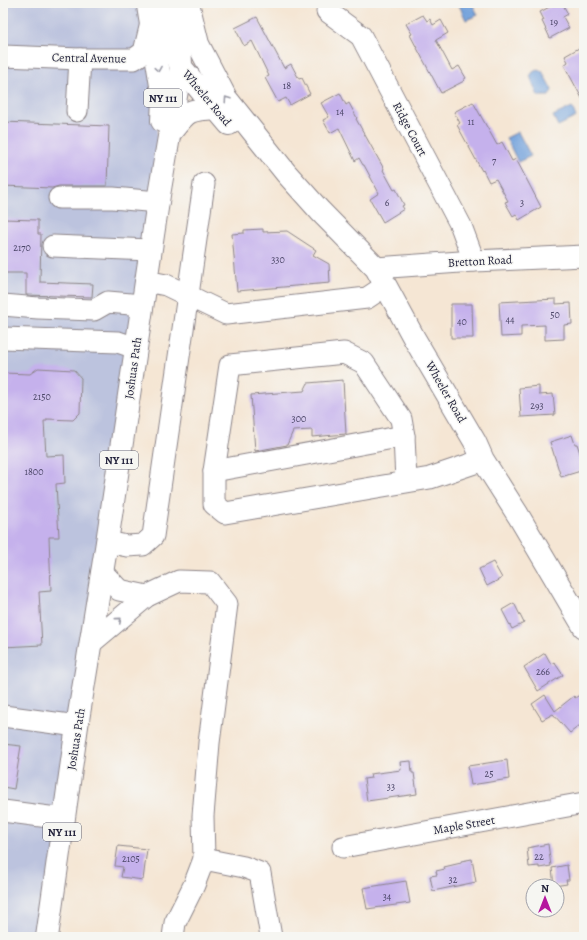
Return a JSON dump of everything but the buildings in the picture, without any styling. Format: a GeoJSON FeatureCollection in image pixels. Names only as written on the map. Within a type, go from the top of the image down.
{"type":"FeatureCollection","features":[{"type":"Feature","properties":{"kind":"main road","name":"Joshuas Path"},"geometry":{"type":"LineString","coordinates":[[47,937],[77,726],[107,542],[158,198],[181,67],[179,3]]}},
{"type":"Feature","properties":{"kind":"main road","name":"Wheeler Road"},"geometry":{"type":"LineString","coordinates":[[188,3],[198,44],[226,98],[286,174],[380,277],[475,442],[483,460],[518,515],[584,627]]}},
{"type":"Feature","properties":{"kind":"main road","name":"Joshuas Path"},"geometry":{"type":"LineString","coordinates":[[151,10],[163,98],[158,198]]}},
{"type":"Feature","properties":{"kind":"main road","name":"Wheeler Road"},"geometry":{"type":"LineString","coordinates":[[151,10],[181,67],[237,134],[286,174]]}},
{"type":"Feature","properties":{"kind":"main road"},"geometry":{"type":"LineString","coordinates":[[170,133],[189,111],[215,108]]}},
{"type":"Feature","properties":{"kind":"street","name":"Central Avenue"},"geometry":{"type":"LineString","coordinates":[[3,56],[80,59],[134,59],[144,52],[151,10]]}},
{"type":"Feature","properties":{"kind":"street","name":"Ridge Court"},"geometry":{"type":"LineString","coordinates":[[327,11],[361,36],[462,226],[474,261]]}},
{"type":"Feature","properties":{"kind":"street"},"geometry":{"type":"LineString","coordinates":[[77,111],[80,59]]}},
{"type":"Feature","properties":{"kind":"street"},"geometry":{"type":"LineString","coordinates":[[107,542],[127,546],[143,545],[152,536],[157,512],[189,296],[204,184]]}},
{"type":"Feature","properties":{"kind":"street"},"geometry":{"type":"LineString","coordinates":[[59,198],[158,198]]}},
{"type":"Feature","properties":{"kind":"street"},"geometry":{"type":"LineString","coordinates":[[53,246],[150,250]]}},
{"type":"Feature","properties":{"kind":"street","name":"Bretton Road"},"geometry":{"type":"LineString","coordinates":[[380,277],[474,261],[584,256]]}},
{"type":"Feature","properties":{"kind":"street"},"geometry":{"type":"LineString","coordinates":[[146,281],[166,285],[226,314],[367,298],[380,277]]}},
{"type":"Feature","properties":{"kind":"street"},"geometry":{"type":"LineString","coordinates":[[3,304],[38,308],[94,310],[108,302],[142,305]]}},
{"type":"Feature","properties":{"kind":"street"},"geometry":{"type":"LineString","coordinates":[[3,338],[118,342],[136,348]]}},
{"type":"Feature","properties":{"kind":"street"},"geometry":{"type":"LineString","coordinates":[[406,481],[404,436],[401,419],[364,363],[344,353],[230,365],[214,471],[214,504],[225,513],[430,478],[483,460]]}},
{"type":"Feature","properties":{"kind":"street"},"geometry":{"type":"LineString","coordinates":[[404,436],[430,478]]}},
{"type":"Feature","properties":{"kind":"street"},"geometry":{"type":"LineString","coordinates":[[214,471],[404,436]]}},
{"type":"Feature","properties":{"kind":"street"},"geometry":{"type":"LineString","coordinates":[[102,572],[119,590],[147,596]]}},
{"type":"Feature","properties":{"kind":"street"},"geometry":{"type":"LineString","coordinates":[[91,643],[147,596],[179,581],[210,582],[227,604],[209,743],[203,816],[204,859],[194,886],[175,923],[173,937]]}},
{"type":"Feature","properties":{"kind":"street"},"geometry":{"type":"LineString","coordinates":[[3,716],[77,726]]}},
{"type":"Feature","properties":{"kind":"street","name":"Maple Street"},"geometry":{"type":"LineString","coordinates":[[343,846],[584,803]]}},
{"type":"Feature","properties":{"kind":"street"},"geometry":{"type":"LineString","coordinates":[[3,811],[64,819]]}},
{"type":"Feature","properties":{"kind":"street"},"geometry":{"type":"LineString","coordinates":[[204,859],[244,867],[260,873],[271,937]]}},
{"type":"Feature","properties":{"kind":"shaded area"},"geometry":{"type":"Polygon","coordinates":[[[3,3],[143,3],[159,97],[154,194],[44,937],[3,937],[3,3]]]}},
{"type":"Feature","properties":{"kind":"water"},"geometry":{"type":"Polygon","coordinates":[[[458,3],[472,3],[478,15],[466,20],[458,3]]]}},
{"type":"Feature","properties":{"kind":"water"},"geometry":{"type":"Polygon","coordinates":[[[537,70],[542,71],[552,90],[549,96],[538,96],[530,76],[537,70]]]}},
{"type":"Feature","properties":{"kind":"water"},"geometry":{"type":"Polygon","coordinates":[[[572,107],[576,117],[558,126],[553,116],[572,107]]]}},
{"type":"Feature","properties":{"kind":"water"},"geometry":{"type":"Polygon","coordinates":[[[518,132],[531,156],[518,162],[506,138],[518,132]]]}}]}
